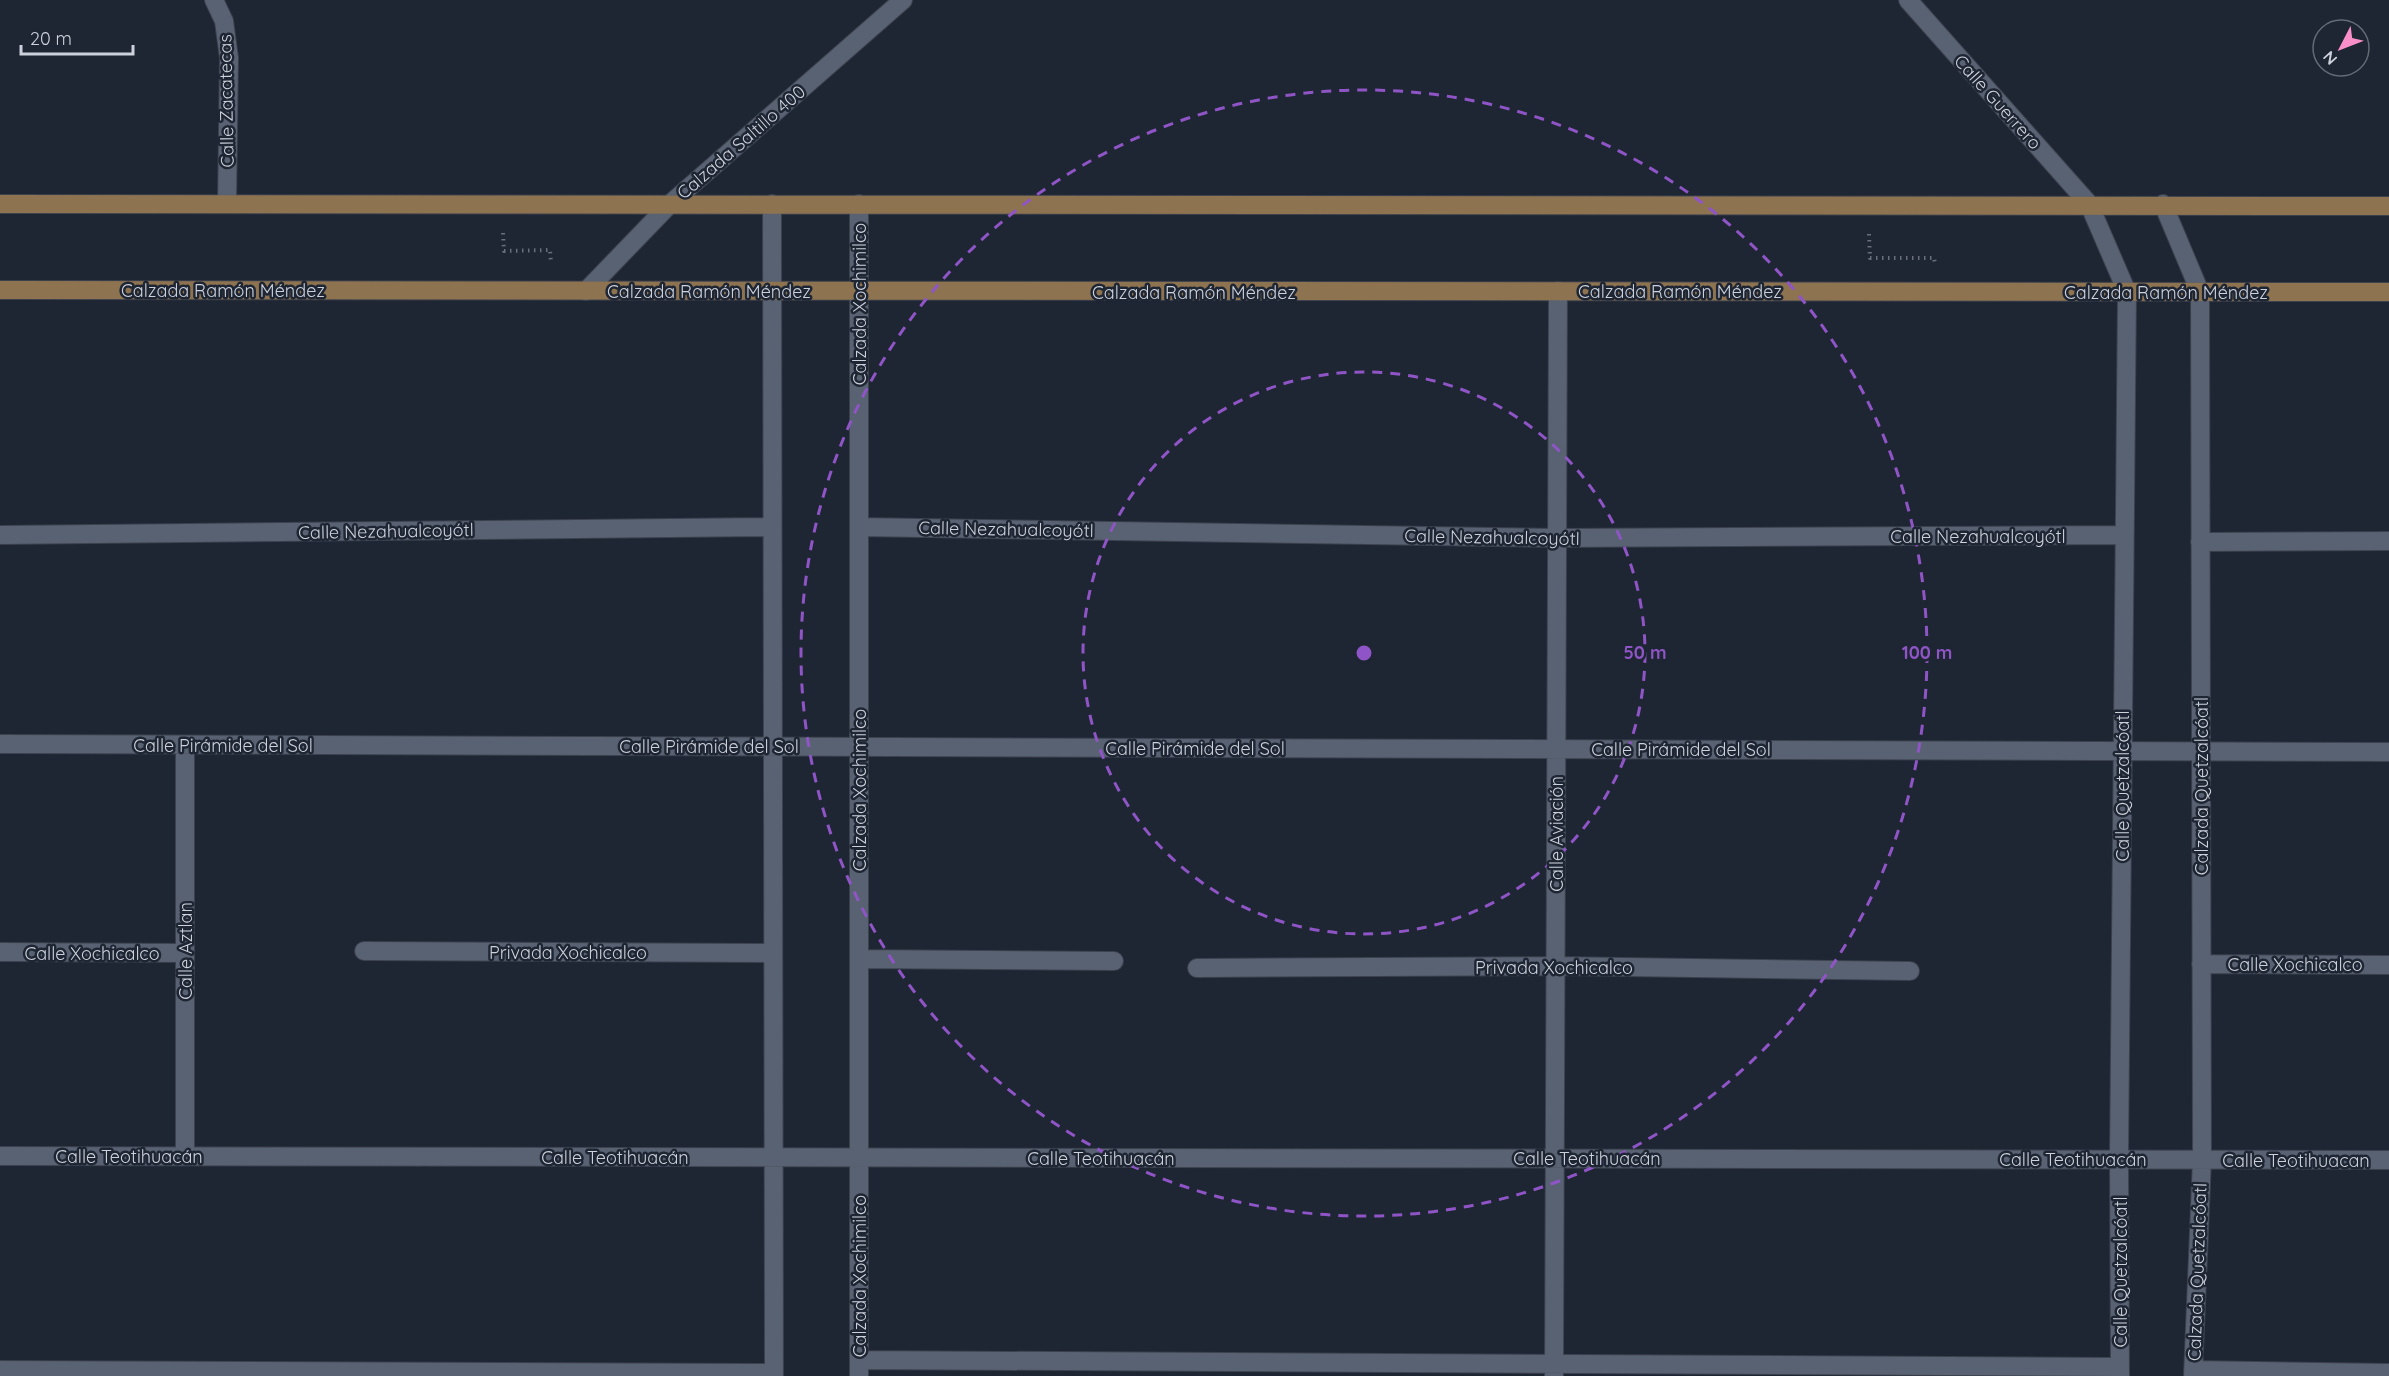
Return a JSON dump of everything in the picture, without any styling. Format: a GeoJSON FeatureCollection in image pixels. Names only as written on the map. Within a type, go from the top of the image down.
{"type":"FeatureCollection","features":[{"type":"Feature","properties":{"kind":"main road"},"geometry":{"type":"LineString","coordinates":[[0,204],[2163,204],[2389,206]]}},
{"type":"Feature","properties":{"kind":"main road","name":"Calzada Ramón Méndez"},"geometry":{"type":"LineString","coordinates":[[0,290],[2389,292]]}},
{"type":"Feature","properties":{"kind":"street","name":"Calle Zacatecas"},"geometry":{"type":"LineString","coordinates":[[214,0],[224,21],[229,58],[227,204]]}},
{"type":"Feature","properties":{"kind":"street","name":"Calzada Saltillo 400"},"geometry":{"type":"LineString","coordinates":[[586,291],[670,204],[903,0]]}},
{"type":"Feature","properties":{"kind":"street","name":"Calle Guerrero"},"geometry":{"type":"LineString","coordinates":[[1908,0],[2089,204]]}},
{"type":"Feature","properties":{"kind":"street"},"geometry":{"type":"LineString","coordinates":[[0,1370],[774,1374],[772,204]]}},
{"type":"Feature","properties":{"kind":"street","name":"Calzada Xochimilco"},"geometry":{"type":"LineString","coordinates":[[859,204],[859,1368]]}},
{"type":"Feature","properties":{"kind":"street","name":"Calle Quetzalcóatl"},"geometry":{"type":"LineString","coordinates":[[2089,204],[2127,292],[2119,1159],[2120,1372]]}},
{"type":"Feature","properties":{"kind":"street","name":"Calzada Quetzalcóatl"},"geometry":{"type":"LineString","coordinates":[[2163,204],[2200,292],[2202,1159],[2193,1373]]}},
{"type":"Feature","properties":{"kind":"street","name":"Calle Aviación"},"geometry":{"type":"LineString","coordinates":[[1554,1370],[1558,291]]}},
{"type":"Feature","properties":{"kind":"street","name":"Calle Nezahualcoyótl"},"geometry":{"type":"LineString","coordinates":[[0,535],[772,527]]}},
{"type":"Feature","properties":{"kind":"street","name":"Calle Nezahualcoyótl"},"geometry":{"type":"LineString","coordinates":[[859,527],[1557,538],[2124,535]]}},
{"type":"Feature","properties":{"kind":"street"},"geometry":{"type":"LineString","coordinates":[[2200,542],[2389,542]]}},
{"type":"Feature","properties":{"kind":"street","name":"Calle Pirámide del Sol"},"geometry":{"type":"LineString","coordinates":[[0,744],[2389,752]]}},
{"type":"Feature","properties":{"kind":"street","name":"Calle Aztlan"},"geometry":{"type":"LineString","coordinates":[[185,745],[185,1156]]}},
{"type":"Feature","properties":{"kind":"street","name":"Privada Xochicalco"},"geometry":{"type":"LineString","coordinates":[[364,951],[773,952]]}},
{"type":"Feature","properties":{"kind":"street","name":"Calle Xochicalco"},"geometry":{"type":"LineString","coordinates":[[0,952],[185,953]]}},
{"type":"Feature","properties":{"kind":"street"},"geometry":{"type":"LineString","coordinates":[[859,959],[1114,961]]}},
{"type":"Feature","properties":{"kind":"street","name":"Calle Xochicalco"},"geometry":{"type":"LineString","coordinates":[[2201,964],[2389,965]]}},
{"type":"Feature","properties":{"kind":"street","name":"Privada Xochicalco"},"geometry":{"type":"LineString","coordinates":[[1197,968],[1556,966],[1910,971]]}},
{"type":"Feature","properties":{"kind":"street","name":"Calle Teotihuacán"},"geometry":{"type":"LineString","coordinates":[[0,1156],[2202,1159]]}},
{"type":"Feature","properties":{"kind":"street","name":"Calle Teotihuacan"},"geometry":{"type":"LineString","coordinates":[[2202,1159],[2389,1160]]}},
{"type":"Feature","properties":{"kind":"street"},"geometry":{"type":"LineString","coordinates":[[859,1368],[2120,1372]]}},
{"type":"Feature","properties":{"kind":"street"},"geometry":{"type":"LineString","coordinates":[[2193,1373],[2389,1373]]}},
{"type":"Feature","properties":{"kind":"path"},"geometry":{"type":"LineString","coordinates":[[502,204],[504,251],[550,250],[552,290]]}},
{"type":"Feature","properties":{"kind":"path"},"geometry":{"type":"LineString","coordinates":[[1867,204],[1870,258],[1935,258],[1939,292]]}}]}
